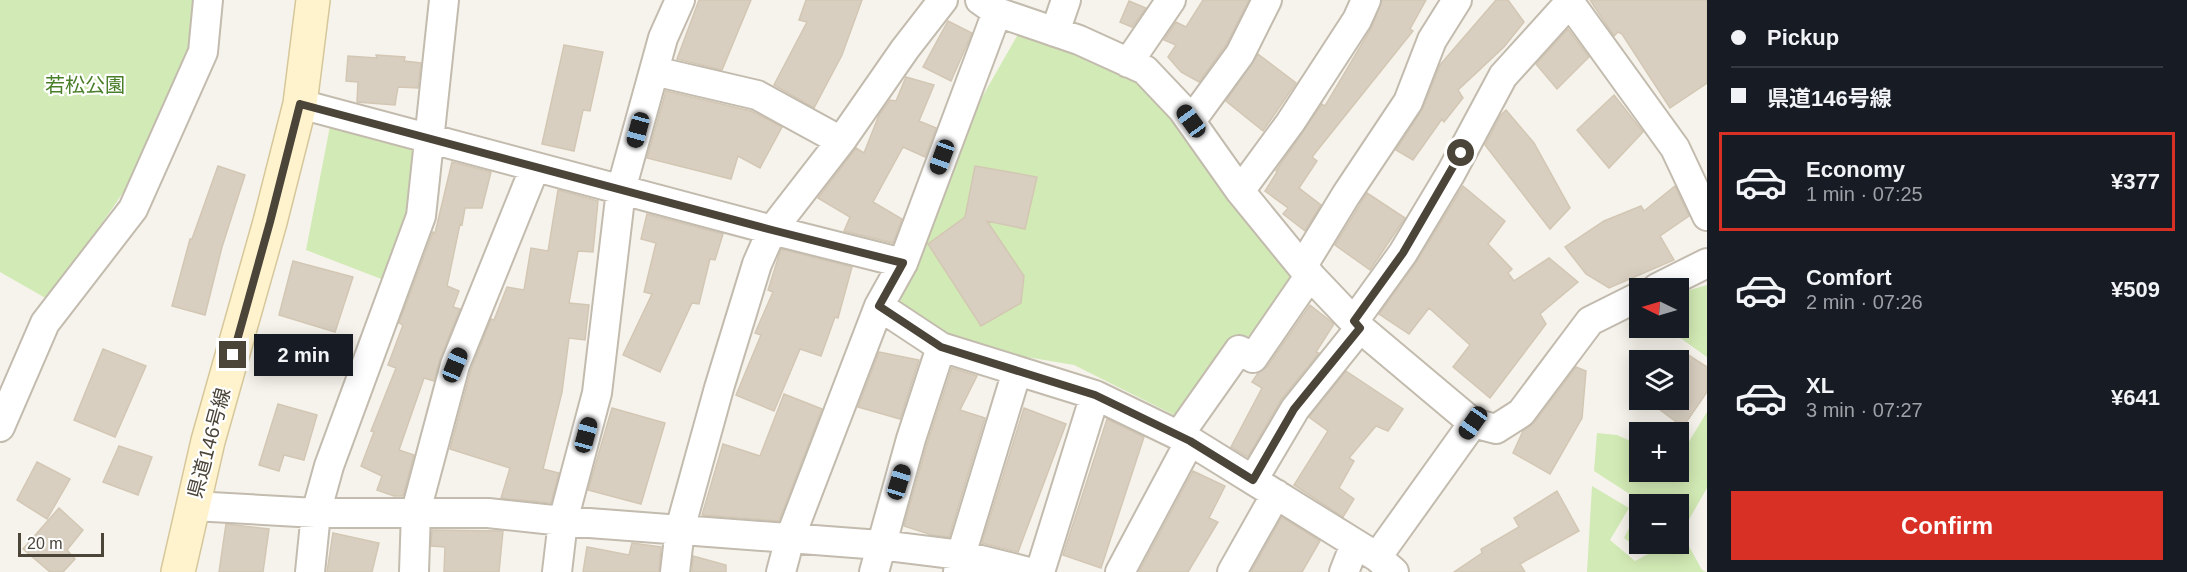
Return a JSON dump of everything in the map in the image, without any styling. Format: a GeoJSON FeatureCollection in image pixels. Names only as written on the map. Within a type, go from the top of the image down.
{"type":"FeatureCollection","features":[{"type":"Feature","properties":{"kind":"main road","name":"県道146号線"},"geometry":{"type":"LineString","coordinates":[[178,572],[208,441],[270,222],[300,104],[313,0]]}},
{"type":"Feature","properties":{"kind":"street"},"geometry":{"type":"LineString","coordinates":[[0,427],[45,323],[133,209],[203,52],[208,0]]}},
{"type":"Feature","properties":{"kind":"street"},"geometry":{"type":"LineString","coordinates":[[310,572],[316,513],[329,466],[421,216],[444,0]]}},
{"type":"Feature","properties":{"kind":"street"},"geometry":{"type":"LineString","coordinates":[[557,572],[564,520],[597,393],[621,190],[663,38],[680,0]]}},
{"type":"Feature","properties":{"kind":"street"},"geometry":{"type":"LineString","coordinates":[[675,572],[680,529],[719,388],[757,264],[772,230],[841,141],[905,49],[943,0]]}},
{"type":"Feature","properties":{"kind":"street"},"geometry":{"type":"LineString","coordinates":[[1055,32],[1066,0]]}},
{"type":"Feature","properties":{"kind":"street"},"geometry":{"type":"LineString","coordinates":[[1128,63],[1171,0]]}},
{"type":"Feature","properties":{"kind":"street"},"geometry":{"type":"LineString","coordinates":[[1191,121],[1240,54],[1267,0]]}},
{"type":"Feature","properties":{"kind":"street"},"geometry":{"type":"LineString","coordinates":[[1240,191],[1290,123],[1357,20],[1366,0]]}},
{"type":"Feature","properties":{"kind":"street"},"geometry":{"type":"LineString","coordinates":[[1120,572],[1184,438],[1239,350],[1253,358],[1306,271],[1346,195],[1408,102],[1432,40],[1457,0]]}},
{"type":"Feature","properties":{"kind":"street"},"geometry":{"type":"LineString","coordinates":[[1232,572],[1294,409],[1357,324],[1403,253],[1451,173],[1503,76],[1569,1],[1675,148],[1707,216]]}},
{"type":"Feature","properties":{"kind":"street"},"geometry":{"type":"LineString","coordinates":[[781,572],[790,538],[879,306],[903,263],[988,6],[1079,39],[1145,70],[1182,109],[1240,191],[1306,271],[1357,324],[1473,423],[1496,429],[1521,413],[1590,321],[1629,302]]}},
{"type":"Feature","properties":{"kind":"street"},"geometry":{"type":"LineString","coordinates":[[654,71],[757,95],[841,141]]}},
{"type":"Feature","properties":{"kind":"street"},"geometry":{"type":"LineString","coordinates":[[300,104],[903,263]]}},
{"type":"Feature","properties":{"kind":"street"},"geometry":{"type":"LineString","coordinates":[[414,572],[416,512],[455,365],[535,167]]}},
{"type":"Feature","properties":{"kind":"street"},"geometry":{"type":"LineString","coordinates":[[1677,278],[1707,263]]}},
{"type":"Feature","properties":{"kind":"street"},"geometry":{"type":"LineString","coordinates":[[879,306],[941,347],[1095,395],[1184,438],[1375,558]]}},
{"type":"Feature","properties":{"kind":"street"},"geometry":{"type":"LineString","coordinates":[[874,572],[880,545],[941,347]]}},
{"type":"Feature","properties":{"kind":"street"},"geometry":{"type":"LineString","coordinates":[[959,563],[1017,371]]}},
{"type":"Feature","properties":{"kind":"street"},"geometry":{"type":"LineString","coordinates":[[1040,572],[1095,395]]}},
{"type":"Feature","properties":{"kind":"street"},"geometry":{"type":"LineString","coordinates":[[1344,572],[1375,558],[1473,423]]}},
{"type":"Feature","properties":{"kind":"street"},"geometry":{"type":"LineString","coordinates":[[193,506],[316,513],[488,513],[880,545],[959,563],[1029,572]]}},
{"type":"Feature","properties":{"kind":"green space","name":"若松公園"},"geometry":{"type":"Polygon","coordinates":[[[0,0],[208,0],[210,18],[129,184],[49,300],[0,272],[0,0]]]}},
{"type":"Feature","properties":{"kind":"green space"},"geometry":{"type":"Polygon","coordinates":[[[1021,29],[1136,76],[1172,108],[1292,275],[1252,336],[1229,338],[1178,417],[1074,365],[967,347],[898,307],[977,106],[1021,29]]]}},
{"type":"Feature","properties":{"kind":"green space"},"geometry":{"type":"Polygon","coordinates":[[[331,121],[423,143],[415,216],[389,282],[306,250],[331,121]]]}},
{"type":"Feature","properties":{"kind":"green space"},"geometry":{"type":"Polygon","coordinates":[[[1707,285],[1707,357],[1680,338],[1689,338],[1689,290],[1707,285]]]}},
{"type":"Feature","properties":{"kind":"green space"},"geometry":{"type":"Polygon","coordinates":[[[1707,412],[1707,488],[1689,520],[1689,494],[1630,494],[1594,471],[1597,433],[1617,435],[1629,440],[1629,482],[1689,482],[1689,442],[1707,412]]]}},
{"type":"Feature","properties":{"kind":"green space"},"geometry":{"type":"Polygon","coordinates":[[[1592,486],[1629,508],[1610,540],[1635,561],[1648,554],[1689,554],[1689,546],[1702,570],[1706,572],[1587,572],[1592,486]]]}},
{"type":"Feature","properties":{"kind":"green space"},"geometry":{"type":"Polygon","coordinates":[[[1629,528],[1629,542],[1624,538],[1629,528]]]}},
{"type":"Feature","properties":{"kind":"building"},"geometry":{"type":"Polygon","coordinates":[[[699,0],[751,0],[722,70],[677,59],[699,0]]]}},
{"type":"Feature","properties":{"kind":"building"},"geometry":{"type":"Polygon","coordinates":[[[806,0],[862,0],[842,55],[814,108],[774,85],[807,22],[799,20],[806,0]]]}},
{"type":"Feature","properties":{"kind":"building"},"geometry":{"type":"Polygon","coordinates":[[[1203,0],[1249,0],[1226,45],[1199,82],[1181,72],[1168,57],[1176,45],[1164,40],[1176,22],[1186,27],[1203,0]]]}},
{"type":"Feature","properties":{"kind":"building"},"geometry":{"type":"Polygon","coordinates":[[[1382,0],[1426,0],[1410,29],[1413,31],[1312,157],[1317,161],[1299,188],[1321,205],[1305,231],[1283,214],[1288,208],[1265,191],[1322,104],[1325,106],[1372,27],[1382,0]]]}},
{"type":"Feature","properties":{"kind":"building"},"geometry":{"type":"Polygon","coordinates":[[[1496,0],[1508,0],[1524,22],[1504,47],[1458,90],[1463,98],[1444,122],[1442,119],[1413,160],[1396,150],[1423,108],[1440,65],[1496,0]]]}},
{"type":"Feature","properties":{"kind":"building"},"geometry":{"type":"Polygon","coordinates":[[[1590,0],[1707,0],[1707,83],[1670,108],[1622,34],[1618,32],[1614,36],[1590,0]]]}},
{"type":"Feature","properties":{"kind":"building"},"geometry":{"type":"Polygon","coordinates":[[[1129,1],[1146,8],[1132,27],[1120,22],[1129,1]]]}},
{"type":"Feature","properties":{"kind":"building"},"geometry":{"type":"Polygon","coordinates":[[[948,21],[972,33],[951,81],[923,67],[948,21]]]}},
{"type":"Feature","properties":{"kind":"building"},"geometry":{"type":"Polygon","coordinates":[[[1568,29],[1589,57],[1557,89],[1536,64],[1568,29]]]}},
{"type":"Feature","properties":{"kind":"building"},"geometry":{"type":"Polygon","coordinates":[[[564,45],[603,52],[590,111],[583,110],[574,151],[542,144],[564,45]]]}},
{"type":"Feature","properties":{"kind":"building"},"geometry":{"type":"Polygon","coordinates":[[[1258,54],[1296,83],[1263,131],[1226,101],[1258,54]]]}},
{"type":"Feature","properties":{"kind":"building"},"geometry":{"type":"Polygon","coordinates":[[[376,55],[405,57],[404,61],[421,63],[418,88],[398,87],[395,105],[357,102],[358,82],[346,81],[348,56],[377,58],[376,55]]]}},
{"type":"Feature","properties":{"kind":"building"},"geometry":{"type":"Polygon","coordinates":[[[906,77],[934,85],[919,121],[936,128],[925,157],[903,147],[873,202],[902,219],[893,243],[844,231],[850,217],[818,198],[856,148],[864,153],[879,115],[890,100],[896,101],[906,77]]]}},
{"type":"Feature","properties":{"kind":"building"},"geometry":{"type":"Polygon","coordinates":[[[666,91],[751,111],[782,127],[760,168],[738,156],[731,179],[647,158],[666,91]]]}},
{"type":"Feature","properties":{"kind":"building"},"geometry":{"type":"Polygon","coordinates":[[[1614,95],[1643,132],[1609,168],[1577,130],[1614,95]]]}},
{"type":"Feature","properties":{"kind":"building"},"geometry":{"type":"Polygon","coordinates":[[[1506,110],[1534,143],[1570,208],[1550,229],[1485,145],[1506,110]]]}},
{"type":"Feature","properties":{"kind":"building"},"geometry":{"type":"Polygon","coordinates":[[[452,162],[491,172],[482,208],[465,208],[462,225],[460,224],[447,286],[459,291],[453,307],[460,309],[440,359],[434,381],[424,378],[399,450],[414,455],[403,496],[394,496],[377,490],[382,476],[361,466],[374,432],[371,431],[396,368],[388,365],[403,325],[399,323],[433,232],[435,233],[452,162]]]}},
{"type":"Feature","properties":{"kind":"building"},"geometry":{"type":"Polygon","coordinates":[[[218,166],[245,175],[222,247],[205,315],[172,306],[190,239],[192,239],[218,166]]]}},
{"type":"Feature","properties":{"kind":"building"},"geometry":{"type":"Polygon","coordinates":[[[975,166],[1037,177],[1025,229],[987,221],[1024,276],[1021,303],[981,326],[928,244],[965,217],[975,166]]]}},
{"type":"Feature","properties":{"kind":"building"},"geometry":{"type":"Polygon","coordinates":[[[1463,186],[1505,221],[1488,244],[1512,269],[1508,273],[1514,281],[1549,258],[1578,282],[1540,314],[1546,324],[1490,398],[1453,367],[1470,345],[1429,308],[1409,334],[1379,314],[1417,261],[1463,186]]]}},
{"type":"Feature","properties":{"kind":"building"},"geometry":{"type":"Polygon","coordinates":[[[1675,186],[1689,216],[1660,236],[1674,260],[1609,288],[1586,274],[1565,247],[1604,221],[1641,206],[1644,211],[1675,186]]]}},
{"type":"Feature","properties":{"kind":"building"},"geometry":{"type":"Polygon","coordinates":[[[558,190],[598,201],[593,252],[578,251],[569,303],[589,305],[585,340],[569,338],[562,392],[543,469],[559,473],[551,503],[501,498],[510,468],[450,449],[471,370],[491,319],[494,320],[507,287],[524,290],[531,248],[548,251],[558,190]]]}},
{"type":"Feature","properties":{"kind":"building"},"geometry":{"type":"Polygon","coordinates":[[[1367,193],[1405,218],[1370,270],[1335,245],[1367,193]]]}},
{"type":"Feature","properties":{"kind":"building"},"geometry":{"type":"Polygon","coordinates":[[[647,214],[723,234],[715,260],[710,259],[699,304],[692,303],[660,372],[623,355],[652,294],[644,292],[656,243],[641,239],[647,214]]]}},
{"type":"Feature","properties":{"kind":"building"},"geometry":{"type":"Polygon","coordinates":[[[781,249],[852,267],[838,318],[835,317],[821,356],[800,349],[774,411],[736,395],[761,335],[755,333],[773,292],[768,290],[781,249]]]}},
{"type":"Feature","properties":{"kind":"building"},"geometry":{"type":"Polygon","coordinates":[[[293,261],[353,277],[335,332],[279,315],[293,261]]]}},
{"type":"Feature","properties":{"kind":"building"},"geometry":{"type":"Polygon","coordinates":[[[1310,305],[1334,324],[1316,352],[1319,353],[1281,400],[1248,457],[1231,447],[1262,388],[1252,382],[1258,373],[1267,367],[1310,305]]]}},
{"type":"Feature","properties":{"kind":"building"},"geometry":{"type":"Polygon","coordinates":[[[103,349],[146,366],[115,437],[74,420],[103,349]]]}},
{"type":"Feature","properties":{"kind":"building"},"geometry":{"type":"Polygon","coordinates":[[[879,352],[919,360],[900,419],[858,407],[879,352]]]}},
{"type":"Feature","properties":{"kind":"building"},"geometry":{"type":"Polygon","coordinates":[[[1689,355],[1707,367],[1707,392],[1686,422],[1676,422],[1660,410],[1689,410],[1689,355]]]}},
{"type":"Feature","properties":{"kind":"building"},"geometry":{"type":"Polygon","coordinates":[[[1576,367],[1586,371],[1582,418],[1550,474],[1513,453],[1523,431],[1534,423],[1576,367]]]}},
{"type":"Feature","properties":{"kind":"building"},"geometry":{"type":"Polygon","coordinates":[[[952,368],[977,376],[960,410],[985,418],[949,537],[932,535],[904,526],[927,444],[952,368]]]}},
{"type":"Feature","properties":{"kind":"building"},"geometry":{"type":"Polygon","coordinates":[[[1346,371],[1403,409],[1388,431],[1376,426],[1349,458],[1354,461],[1339,488],[1354,499],[1343,517],[1294,485],[1328,431],[1309,417],[1346,371]]]}},
{"type":"Feature","properties":{"kind":"building"},"geometry":{"type":"Polygon","coordinates":[[[784,394],[822,409],[779,521],[702,515],[723,444],[760,456],[784,394]]]}},
{"type":"Feature","properties":{"kind":"building"},"geometry":{"type":"Polygon","coordinates":[[[278,404],[317,415],[304,460],[284,455],[279,471],[259,465],[278,404]]]}},
{"type":"Feature","properties":{"kind":"building"},"geometry":{"type":"Polygon","coordinates":[[[612,408],[665,423],[641,504],[588,490],[612,408]]]}},
{"type":"Feature","properties":{"kind":"building"},"geometry":{"type":"Polygon","coordinates":[[[1024,408],[1066,424],[1018,552],[982,543],[1024,408]]]}},
{"type":"Feature","properties":{"kind":"building"},"geometry":{"type":"Polygon","coordinates":[[[1107,419],[1144,437],[1101,568],[1063,555],[1107,419]]]}},
{"type":"Feature","properties":{"kind":"building"},"geometry":{"type":"Polygon","coordinates":[[[119,446],[152,457],[138,495],[103,482],[119,446]]]}},
{"type":"Feature","properties":{"kind":"building"},"geometry":{"type":"Polygon","coordinates":[[[37,462],[70,479],[47,519],[17,500],[37,462]]]}},
{"type":"Feature","properties":{"kind":"building"},"geometry":{"type":"Polygon","coordinates":[[[1193,471],[1225,486],[1209,518],[1218,522],[1188,572],[1139,572],[1193,471]]]}},
{"type":"Feature","properties":{"kind":"building"},"geometry":{"type":"Polygon","coordinates":[[[1557,491],[1579,531],[1520,564],[1525,572],[1454,572],[1482,553],[1481,549],[1519,527],[1514,518],[1557,491]]]}},
{"type":"Feature","properties":{"kind":"building"},"geometry":{"type":"Polygon","coordinates":[[[59,508],[83,530],[67,550],[75,559],[63,572],[50,572],[23,549],[59,508]]]}},
{"type":"Feature","properties":{"kind":"building"},"geometry":{"type":"Polygon","coordinates":[[[1282,517],[1320,541],[1302,572],[1251,572],[1282,517]]]}},
{"type":"Feature","properties":{"kind":"building"},"geometry":{"type":"Polygon","coordinates":[[[226,524],[269,529],[263,572],[219,572],[226,524]]]}},
{"type":"Feature","properties":{"kind":"building"},"geometry":{"type":"Polygon","coordinates":[[[432,530],[503,531],[499,572],[444,572],[445,547],[431,546],[432,530]]]}},
{"type":"Feature","properties":{"kind":"building"},"geometry":{"type":"Polygon","coordinates":[[[333,533],[379,543],[372,572],[327,572],[333,533]]]}},
{"type":"Feature","properties":{"kind":"building"},"geometry":{"type":"Polygon","coordinates":[[[632,543],[661,547],[659,572],[583,572],[587,547],[629,555],[632,543]]]}},
{"type":"Feature","properties":{"kind":"building"},"geometry":{"type":"Polygon","coordinates":[[[693,556],[726,565],[726,572],[692,572],[693,556]]]}},
{"type":"Feature","properties":{"kind":"route"},"geometry":{"type":"LineString","coordinates":[[233,355],[300,104],[903,263],[879,306],[941,347],[1095,395],[1190,441],[1253,480],[1294,409],[1360,328],[1354,321],[1403,253],[1461,153]]}}]}
